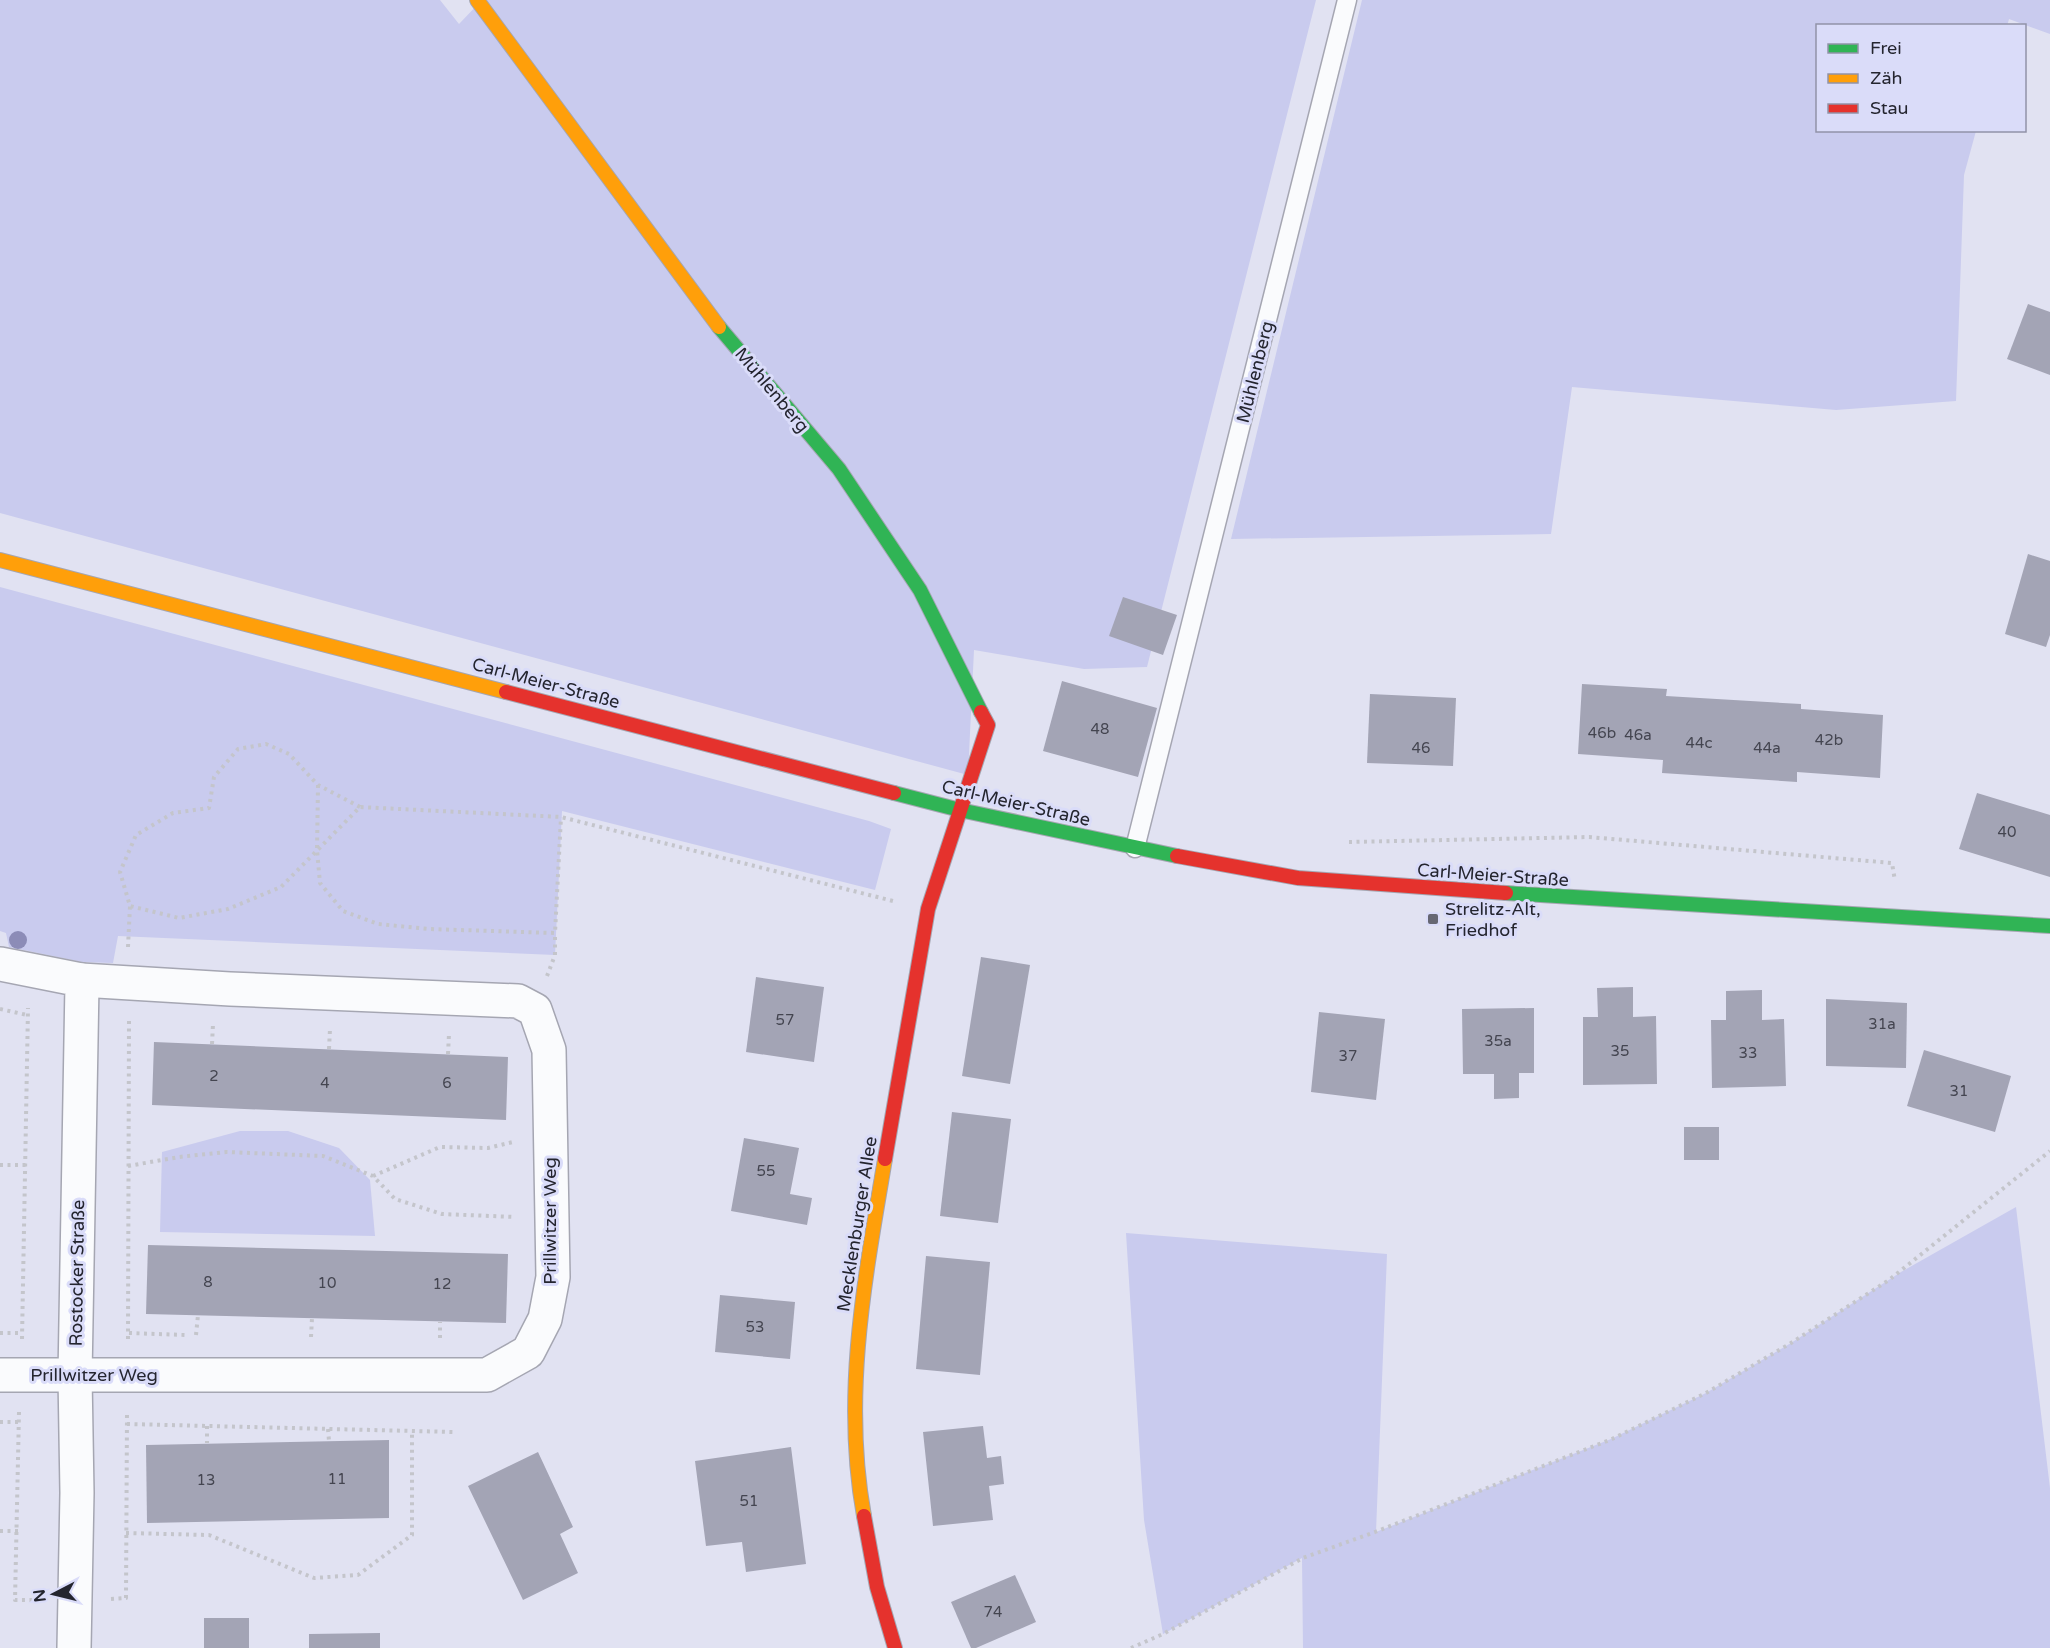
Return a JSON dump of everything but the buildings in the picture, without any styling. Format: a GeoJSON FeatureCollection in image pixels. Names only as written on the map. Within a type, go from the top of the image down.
{"type":"FeatureCollection","features":[{"type":"Feature","properties":{"kind":"street","name":"Mühlenberg"},"geometry":{"type":"LineString","coordinates":[[477,0],[713,319],[838,469],[920,590],[988,725],[960,810]]}},
{"type":"Feature","properties":{"kind":"street","name":"Carl-Meier-Straße"},"geometry":{"type":"LineString","coordinates":[[0,560],[960,810],[1135,848],[1298,878],[2050,926]]}},
{"type":"Feature","properties":{"kind":"street","name":"Mecklenburger Allee"},"geometry":{"type":"LineString","coordinates":[[895,1648],[877,1587],[859,1489],[855,1415],[856,1356],[862,1295],[928,909],[960,810]]}},
{"type":"Feature","properties":{"kind":"street"},"geometry":{"type":"LineString","coordinates":[[0,964],[81,981]]}},
{"type":"Feature","properties":{"kind":"street","name":"Prillwitzer Weg"},"geometry":{"type":"LineString","coordinates":[[10,1375],[487,1375],[528,1352],[545,1319],[553,1277],[549,1050],[536,1010],[518,1001],[81,981]]}},
{"type":"Feature","properties":{"kind":"street","name":"Rostocker Straße"},"geometry":{"type":"LineString","coordinates":[[74,1648],[77,1493],[75,1376],[81,981]]}},
{"type":"Feature","properties":{"kind":"lane","name":"Mühlenberg"},"geometry":{"type":"LineString","coordinates":[[1135,848],[1347,0]]}},
{"type":"Feature","properties":{"kind":"path"},"geometry":{"type":"LineString","coordinates":[[360,807],[281,887],[228,909],[179,918],[130,906],[120,872],[136,835],[173,813],[209,808],[214,777],[238,748],[266,744],[289,754],[318,785],[360,807],[561,817],[873,896]]}},
{"type":"Feature","properties":{"kind":"path"},"geometry":{"type":"LineString","coordinates":[[318,785],[317,850],[320,883],[343,911],[378,924],[428,929],[555,933],[561,817]]}},
{"type":"Feature","properties":{"kind":"path"},"geometry":{"type":"LineString","coordinates":[[1347,842],[1589,837],[1892,863],[1903,917]]}},
{"type":"Feature","properties":{"kind":"path"},"geometry":{"type":"LineString","coordinates":[[31,971],[27,1015],[22,1334],[10,1375],[19,1422],[15,1600],[49,1599]]}},
{"type":"Feature","properties":{"kind":"path"},"geometry":{"type":"LineString","coordinates":[[0,1009],[27,1015]]}},
{"type":"Feature","properties":{"kind":"path"},"geometry":{"type":"LineString","coordinates":[[107,1599],[126,1598],[129,1018]]}},
{"type":"Feature","properties":{"kind":"path"},"geometry":{"type":"LineString","coordinates":[[373,1176],[440,1147],[488,1148],[519,1141]]}},
{"type":"Feature","properties":{"kind":"path"},"geometry":{"type":"LineString","coordinates":[[1131,1648],[1163,1634],[1303,1558],[1611,1439],[1706,1393],[1791,1343],[1888,1280],[2050,1151]]}},
{"type":"Feature","properties":{"kind":"path"},"geometry":{"type":"LineString","coordinates":[[128,1166],[226,1152],[323,1156],[373,1176],[395,1199],[442,1214],[517,1217]]}},
{"type":"Feature","properties":{"kind":"path"},"geometry":{"type":"LineString","coordinates":[[0,1165],[26,1165]]}},
{"type":"Feature","properties":{"kind":"path"},"geometry":{"type":"LineString","coordinates":[[196,1335],[198,1316]]}},
{"type":"Feature","properties":{"kind":"path"},"geometry":{"type":"LineString","coordinates":[[312,1318],[311,1338],[322,1338]]}},
{"type":"Feature","properties":{"kind":"path"},"geometry":{"type":"LineString","coordinates":[[440,1341],[441,1322]]}},
{"type":"Feature","properties":{"kind":"path"},"geometry":{"type":"LineString","coordinates":[[0,1333],[22,1334]]}},
{"type":"Feature","properties":{"kind":"path"},"geometry":{"type":"LineString","coordinates":[[129,1333],[207,1335]]}},
{"type":"Feature","properties":{"kind":"path"},"geometry":{"type":"LineString","coordinates":[[0,1422],[19,1422]]}},
{"type":"Feature","properties":{"kind":"path"},"geometry":{"type":"LineString","coordinates":[[127,1424],[454,1432]]}},
{"type":"Feature","properties":{"kind":"path"},"geometry":{"type":"LineString","coordinates":[[207,1426],[207,1443]]}},
{"type":"Feature","properties":{"kind":"path"},"geometry":{"type":"LineString","coordinates":[[328,1429],[329,1441]]}},
{"type":"Feature","properties":{"kind":"path"},"geometry":{"type":"LineString","coordinates":[[126,1533],[209,1535],[314,1578],[358,1575],[412,1535],[412,1431]]}},
{"type":"Feature","properties":{"kind":"path"},"geometry":{"type":"LineString","coordinates":[[0,1530],[18,1531]]}},
{"type":"Feature","properties":{"kind":"shaded area"},"geometry":{"type":"Polygon","coordinates":[[[0,0],[440,0],[459,24],[482,0],[1316,0],[1147,667],[1084,669],[974,650],[968,775],[0,513],[0,0]]]}},
{"type":"Feature","properties":{"kind":"shaded area"},"geometry":{"type":"Polygon","coordinates":[[[1362,0],[2050,0],[2050,34],[2009,19],[2008,24],[1816,24],[1816,132],[1976,132],[1964,175],[1956,401],[1836,410],[1572,387],[1551,534],[1231,539],[1362,0]]]}},
{"type":"Feature","properties":{"kind":"shaded area"},"geometry":{"type":"Polygon","coordinates":[[[0,587],[869,821],[891,829],[875,890],[562,811],[555,955],[118,936],[113,963],[82,962],[9,947],[6,933],[0,931],[0,587]]]}},
{"type":"Feature","properties":{"kind":"shaded area"},"geometry":{"type":"Polygon","coordinates":[[[240,1131],[288,1131],[339,1148],[370,1180],[375,1236],[160,1232],[162,1152],[240,1131]]]}},
{"type":"Feature","properties":{"kind":"shaded area"},"geometry":{"type":"Polygon","coordinates":[[[2016,1207],[2050,1488],[2050,1648],[1303,1648],[1302,1558],[1163,1634],[1144,1520],[1126,1233],[1387,1254],[1376,1532],[1611,1439],[1706,1393],[1791,1343],[1901,1272],[2016,1207]]]}},
{"type":"Feature","properties":{"kind":"traffic: fast"},"geometry":{"type":"LineString","coordinates":[[719,327],[839,469],[920,590],[981,712]]}},
{"type":"Feature","properties":{"kind":"traffic: fast"},"geometry":{"type":"LineString","coordinates":[[894,793],[960,810],[1177,856]]}},
{"type":"Feature","properties":{"kind":"traffic: fast"},"geometry":{"type":"LineString","coordinates":[[1506,893],[2050,926]]}},
{"type":"Feature","properties":{"kind":"traffic: slow"},"geometry":{"type":"LineString","coordinates":[[477,0],[719,327]]}},
{"type":"Feature","properties":{"kind":"traffic: slow"},"geometry":{"type":"LineString","coordinates":[[0,560],[506,692]]}},
{"type":"Feature","properties":{"kind":"traffic: slow"},"geometry":{"type":"LineString","coordinates":[[864,1516],[855,1426],[856,1381],[864,1292],[885,1159]]}},
{"type":"Feature","properties":{"kind":"traffic: jam"},"geometry":{"type":"LineString","coordinates":[[506,692],[894,793]]}},
{"type":"Feature","properties":{"kind":"traffic: jam"},"geometry":{"type":"LineString","coordinates":[[885,1159],[928,909],[988,725],[981,712]]}},
{"type":"Feature","properties":{"kind":"traffic: jam"},"geometry":{"type":"LineString","coordinates":[[1177,856],[1298,878],[1506,893]]}},
{"type":"Feature","properties":{"kind":"traffic: jam"},"geometry":{"type":"LineString","coordinates":[[864,1516],[877,1587],[895,1648]]}},
{"type":"Feature","properties":{"kind":"place","name":"Strelitz-Alt, Friedhof"},"geometry":{"type":"Point","coordinates":[1433,919]}}]}
